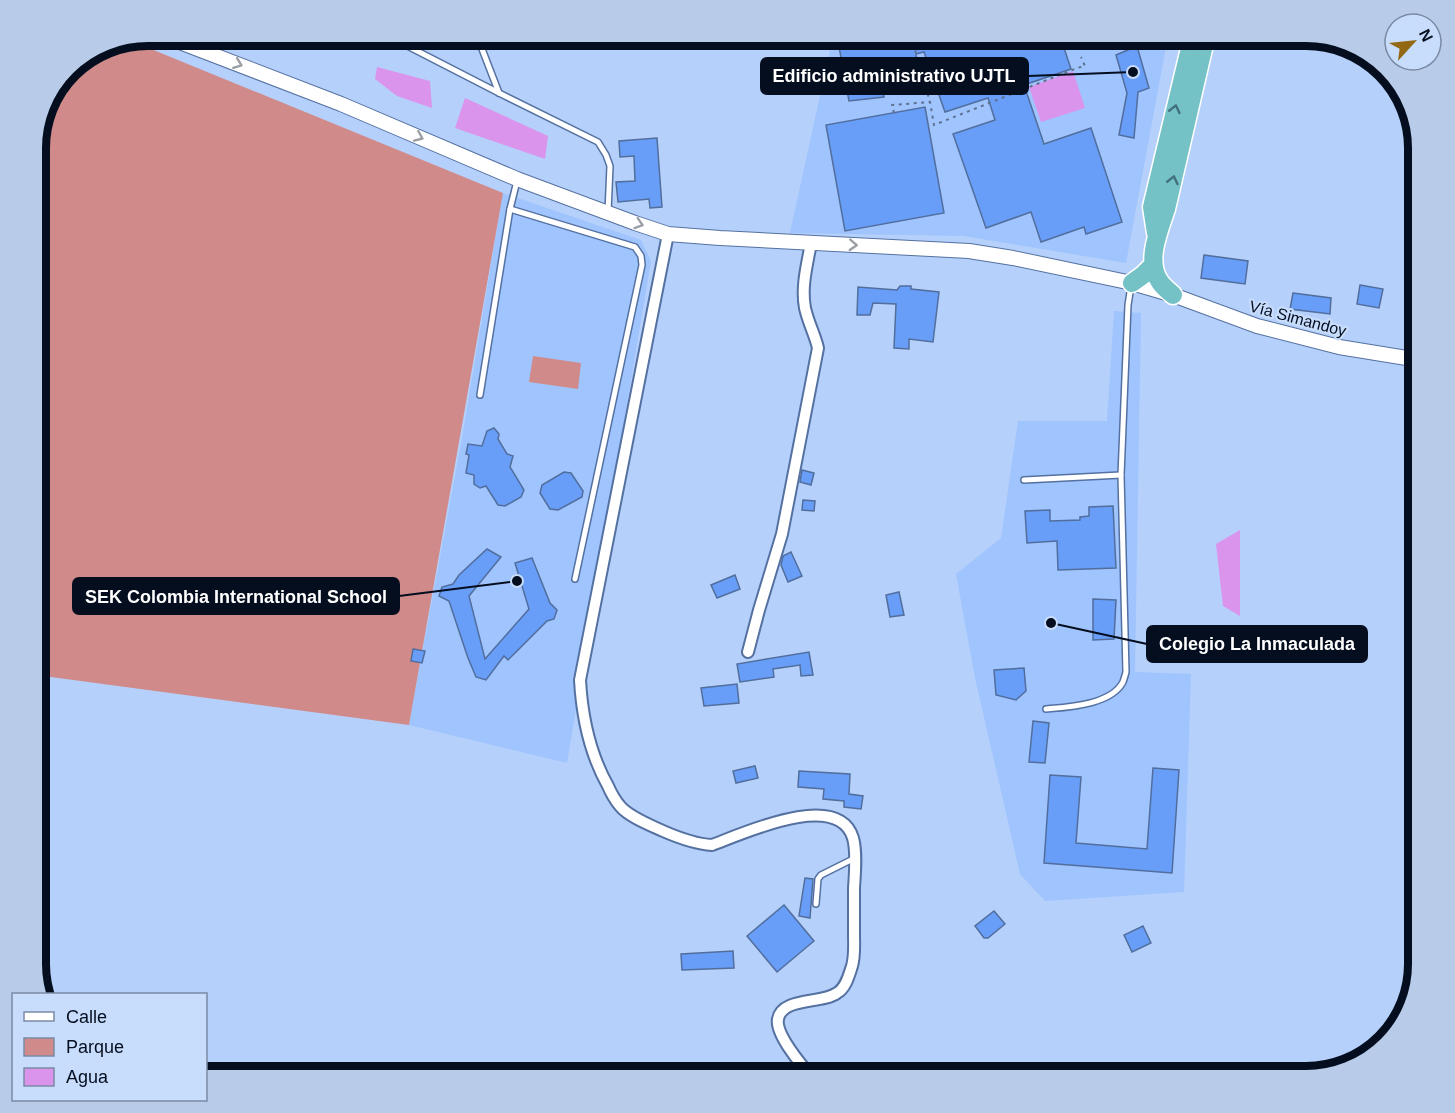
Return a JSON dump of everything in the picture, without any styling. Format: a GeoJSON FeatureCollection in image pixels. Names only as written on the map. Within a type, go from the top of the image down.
{"type":"FeatureCollection","features":[{"type":"Feature","properties":{"kind":"highway"},"geometry":{"type":"LineString","coordinates":[[1157,236],[1152,207],[1190,46]]}},
{"type":"Feature","properties":{"kind":"highway"},"geometry":{"type":"LineString","coordinates":[[1173,295],[1159,281],[1153,265],[1157,236],[1166,209],[1204,46]]}},
{"type":"Feature","properties":{"kind":"highway"},"geometry":{"type":"LineString","coordinates":[[1132,283],[1153,265]]}},
{"type":"Feature","properties":{"kind":"street","name":"Vía Simandoy"},"geometry":{"type":"LineString","coordinates":[[190,46],[341,104],[517,179],[668,234],[969,250],[1132,283],[1173,295],[1257,326],[1339,347],[1408,358]]}},
{"type":"Feature","properties":{"kind":"street"},"geometry":{"type":"LineString","coordinates":[[668,234],[580,680],[581,698],[598,768],[621,807],[639,820],[680,838],[712,845],[770,823],[824,815],[844,824],[853,837],[855,858],[853,963],[846,983],[839,992],[829,998],[790,1006],[778,1017],[777,1026],[781,1034],[803,1066]]}},
{"type":"Feature","properties":{"kind":"street"},"geometry":{"type":"LineString","coordinates":[[748,652],[782,534],[818,348],[805,308],[804,294],[811,243]]}},
{"type":"Feature","properties":{"kind":"lane"},"geometry":{"type":"LineString","coordinates":[[407,46],[598,142],[610,166],[608,213]]}},
{"type":"Feature","properties":{"kind":"lane"},"geometry":{"type":"LineString","coordinates":[[481,46],[499,93]]}},
{"type":"Feature","properties":{"kind":"lane"},"geometry":{"type":"LineString","coordinates":[[480,395],[510,209],[517,179]]}},
{"type":"Feature","properties":{"kind":"lane"},"geometry":{"type":"LineString","coordinates":[[510,209],[634,247],[640,256],[642,265],[575,579]]}},
{"type":"Feature","properties":{"kind":"lane"},"geometry":{"type":"LineString","coordinates":[[1046,709],[1078,705],[1108,696],[1117,689],[1126,672],[1121,475],[1128,305],[1132,283]]}},
{"type":"Feature","properties":{"kind":"lane"},"geometry":{"type":"LineString","coordinates":[[1024,480],[1121,475]]}},
{"type":"Feature","properties":{"kind":"lane"},"geometry":{"type":"LineString","coordinates":[[816,904],[818,879],[821,875],[855,858]]}},
{"type":"Feature","properties":{"kind":"path"},"geometry":{"type":"LineString","coordinates":[[914,46],[930,102],[934,125],[1085,66],[1081,57]]}},
{"type":"Feature","properties":{"kind":"path"},"geometry":{"type":"LineString","coordinates":[[1121,46],[1124,52]]}},
{"type":"Feature","properties":{"kind":"path"},"geometry":{"type":"LineString","coordinates":[[894,113],[892,105],[930,102]]}},
{"type":"Feature","properties":{"kind":"shaded area"},"geometry":{"type":"Polygon","coordinates":[[[831,46],[1166,46],[1126,263],[964,236],[790,233],[831,46]]]}},
{"type":"Feature","properties":{"kind":"shaded area"},"geometry":{"type":"Polygon","coordinates":[[[503,193],[641,240],[651,261],[567,763],[409,725],[462,438],[503,193]]]}},
{"type":"Feature","properties":{"kind":"shaded area"},"geometry":{"type":"Polygon","coordinates":[[[1114,311],[1141,313],[1135,672],[1191,674],[1184,892],[1045,901],[1020,874],[975,678],[956,574],[1001,538],[1018,421],[1107,421],[1114,311]]]}},
{"type":"Feature","properties":{"kind":"green space"},"geometry":{"type":"Polygon","coordinates":[[[145,46],[503,193],[409,725],[47,676],[48,129],[54,109],[76,76],[109,54],[145,46]]]}},
{"type":"Feature","properties":{"kind":"green space"},"geometry":{"type":"Polygon","coordinates":[[[533,356],[581,363],[578,389],[529,382],[533,356]]]}},
{"type":"Feature","properties":{"kind":"water"},"geometry":{"type":"Polygon","coordinates":[[[377,67],[430,81],[432,108],[397,96],[375,79],[377,67]]]}},
{"type":"Feature","properties":{"kind":"water"},"geometry":{"type":"Polygon","coordinates":[[[1073,71],[1085,108],[1041,122],[1029,87],[1073,71]]]}},
{"type":"Feature","properties":{"kind":"water"},"geometry":{"type":"Polygon","coordinates":[[[465,98],[548,136],[545,159],[455,128],[465,98]]]}},
{"type":"Feature","properties":{"kind":"water"},"geometry":{"type":"Polygon","coordinates":[[[1240,530],[1240,616],[1223,606],[1216,544],[1240,530]]]}},
{"type":"Feature","properties":{"kind":"building"},"geometry":{"type":"Polygon","coordinates":[[[839,46],[1063,46],[1071,69],[1024,85],[1044,144],[1091,128],[1122,222],[1086,234],[1084,227],[1041,242],[1031,212],[986,228],[953,134],[995,120],[988,98],[945,112],[924,52],[916,54],[920,81],[882,87],[884,97],[849,101],[839,46]]]}},
{"type":"Feature","properties":{"kind":"building"},"geometry":{"type":"Polygon","coordinates":[[[1137,46],[1149,88],[1138,92],[1134,138],[1119,135],[1127,93],[1116,55],[1137,46]]]}},
{"type":"Feature","properties":{"kind":"building"},"geometry":{"type":"Polygon","coordinates":[[[925,107],[944,213],[845,231],[826,125],[925,107]]]}},
{"type":"Feature","properties":{"kind":"building"},"geometry":{"type":"Polygon","coordinates":[[[657,138],[662,207],[650,208],[649,199],[618,202],[616,182],[635,181],[634,156],[620,157],[619,141],[657,138]]]}},
{"type":"Feature","properties":{"kind":"building"},"geometry":{"type":"Polygon","coordinates":[[[1204,255],[1248,261],[1245,284],[1201,278],[1204,255]]]}},
{"type":"Feature","properties":{"kind":"building"},"geometry":{"type":"Polygon","coordinates":[[[1360,285],[1383,289],[1379,308],[1357,304],[1360,285]]]}},
{"type":"Feature","properties":{"kind":"building"},"geometry":{"type":"Polygon","coordinates":[[[900,286],[939,292],[933,342],[909,339],[909,349],[894,348],[896,304],[873,303],[870,315],[857,315],[858,287],[897,290],[900,286]]]}},
{"type":"Feature","properties":{"kind":"building"},"geometry":{"type":"Polygon","coordinates":[[[1293,293],[1331,298],[1330,314],[1290,309],[1293,293]]]}},
{"type":"Feature","properties":{"kind":"building"},"geometry":{"type":"Polygon","coordinates":[[[494,428],[507,454],[513,456],[510,467],[524,490],[521,497],[505,506],[498,505],[486,486],[480,488],[474,484],[474,475],[466,473],[468,444],[482,446],[487,431],[494,428]]]}},
{"type":"Feature","properties":{"kind":"building"},"geometry":{"type":"Polygon","coordinates":[[[802,470],[814,473],[811,485],[800,482],[802,470]]]}},
{"type":"Feature","properties":{"kind":"building"},"geometry":{"type":"Polygon","coordinates":[[[564,472],[571,473],[583,491],[582,497],[558,510],[550,509],[540,493],[542,485],[564,472]]]}},
{"type":"Feature","properties":{"kind":"building"},"geometry":{"type":"Polygon","coordinates":[[[803,500],[815,501],[814,511],[802,510],[803,500]]]}},
{"type":"Feature","properties":{"kind":"building"},"geometry":{"type":"Polygon","coordinates":[[[1113,506],[1116,568],[1058,570],[1057,541],[1027,543],[1025,511],[1050,510],[1050,521],[1080,520],[1080,517],[1089,516],[1089,507],[1113,506]]]}},
{"type":"Feature","properties":{"kind":"building"},"geometry":{"type":"Polygon","coordinates":[[[487,549],[501,557],[469,596],[485,659],[529,609],[515,563],[532,558],[550,603],[557,610],[554,619],[547,621],[508,660],[504,656],[486,680],[476,677],[449,601],[439,596],[442,587],[453,584],[459,575],[487,549]]]}},
{"type":"Feature","properties":{"kind":"building"},"geometry":{"type":"Polygon","coordinates":[[[791,552],[802,576],[788,582],[781,565],[783,556],[791,552]]]}},
{"type":"Feature","properties":{"kind":"building"},"geometry":{"type":"Polygon","coordinates":[[[735,575],[740,589],[717,598],[711,585],[735,575]]]}},
{"type":"Feature","properties":{"kind":"building"},"geometry":{"type":"Polygon","coordinates":[[[899,592],[904,615],[890,617],[886,595],[899,592]]]}},
{"type":"Feature","properties":{"kind":"building"},"geometry":{"type":"Polygon","coordinates":[[[1093,599],[1116,600],[1114,639],[1093,640],[1093,599]]]}},
{"type":"Feature","properties":{"kind":"building"},"geometry":{"type":"Polygon","coordinates":[[[413,649],[425,651],[422,663],[411,661],[413,649]]]}},
{"type":"Feature","properties":{"kind":"building"},"geometry":{"type":"Polygon","coordinates":[[[809,652],[813,675],[801,676],[800,665],[773,669],[774,677],[740,682],[737,664],[809,652]]]}},
{"type":"Feature","properties":{"kind":"building"},"geometry":{"type":"Polygon","coordinates":[[[1024,668],[1026,691],[1016,700],[996,695],[994,670],[1024,668]]]}},
{"type":"Feature","properties":{"kind":"building"},"geometry":{"type":"Polygon","coordinates":[[[737,684],[739,703],[704,706],[701,688],[737,684]]]}},
{"type":"Feature","properties":{"kind":"building"},"geometry":{"type":"Polygon","coordinates":[[[1033,721],[1049,723],[1045,763],[1029,762],[1033,721]]]}},
{"type":"Feature","properties":{"kind":"building"},"geometry":{"type":"Polygon","coordinates":[[[755,766],[758,778],[736,783],[733,771],[755,766]]]}},
{"type":"Feature","properties":{"kind":"building"},"geometry":{"type":"Polygon","coordinates":[[[1153,768],[1179,770],[1172,873],[1044,863],[1050,775],[1081,777],[1076,843],[1147,849],[1153,768]]]}},
{"type":"Feature","properties":{"kind":"building"},"geometry":{"type":"Polygon","coordinates":[[[799,771],[850,774],[849,794],[863,796],[861,809],[844,807],[844,801],[823,799],[824,789],[798,787],[799,771]]]}},
{"type":"Feature","properties":{"kind":"building"},"geometry":{"type":"Polygon","coordinates":[[[805,878],[813,879],[810,918],[799,916],[805,878]]]}},
{"type":"Feature","properties":{"kind":"building"},"geometry":{"type":"Polygon","coordinates":[[[784,905],[814,941],[777,972],[747,936],[784,905]]]}},
{"type":"Feature","properties":{"kind":"building"},"geometry":{"type":"Polygon","coordinates":[[[994,911],[1005,924],[988,938],[984,938],[975,926],[994,911]]]}},
{"type":"Feature","properties":{"kind":"building"},"geometry":{"type":"Polygon","coordinates":[[[1143,926],[1151,943],[1132,952],[1124,935],[1143,926]]]}},
{"type":"Feature","properties":{"kind":"building"},"geometry":{"type":"Polygon","coordinates":[[[733,951],[734,968],[682,970],[681,954],[733,951]]]}},
{"type":"Feature","properties":{"kind":"place","name":"Edificio administrativo UJTL"},"geometry":{"type":"Point","coordinates":[1133,72]}},
{"type":"Feature","properties":{"kind":"place","name":"SEK Colombia International School"},"geometry":{"type":"Point","coordinates":[517,581]}},
{"type":"Feature","properties":{"kind":"place","name":"Colegio La Inmaculada"},"geometry":{"type":"Point","coordinates":[1051,623]}}]}
